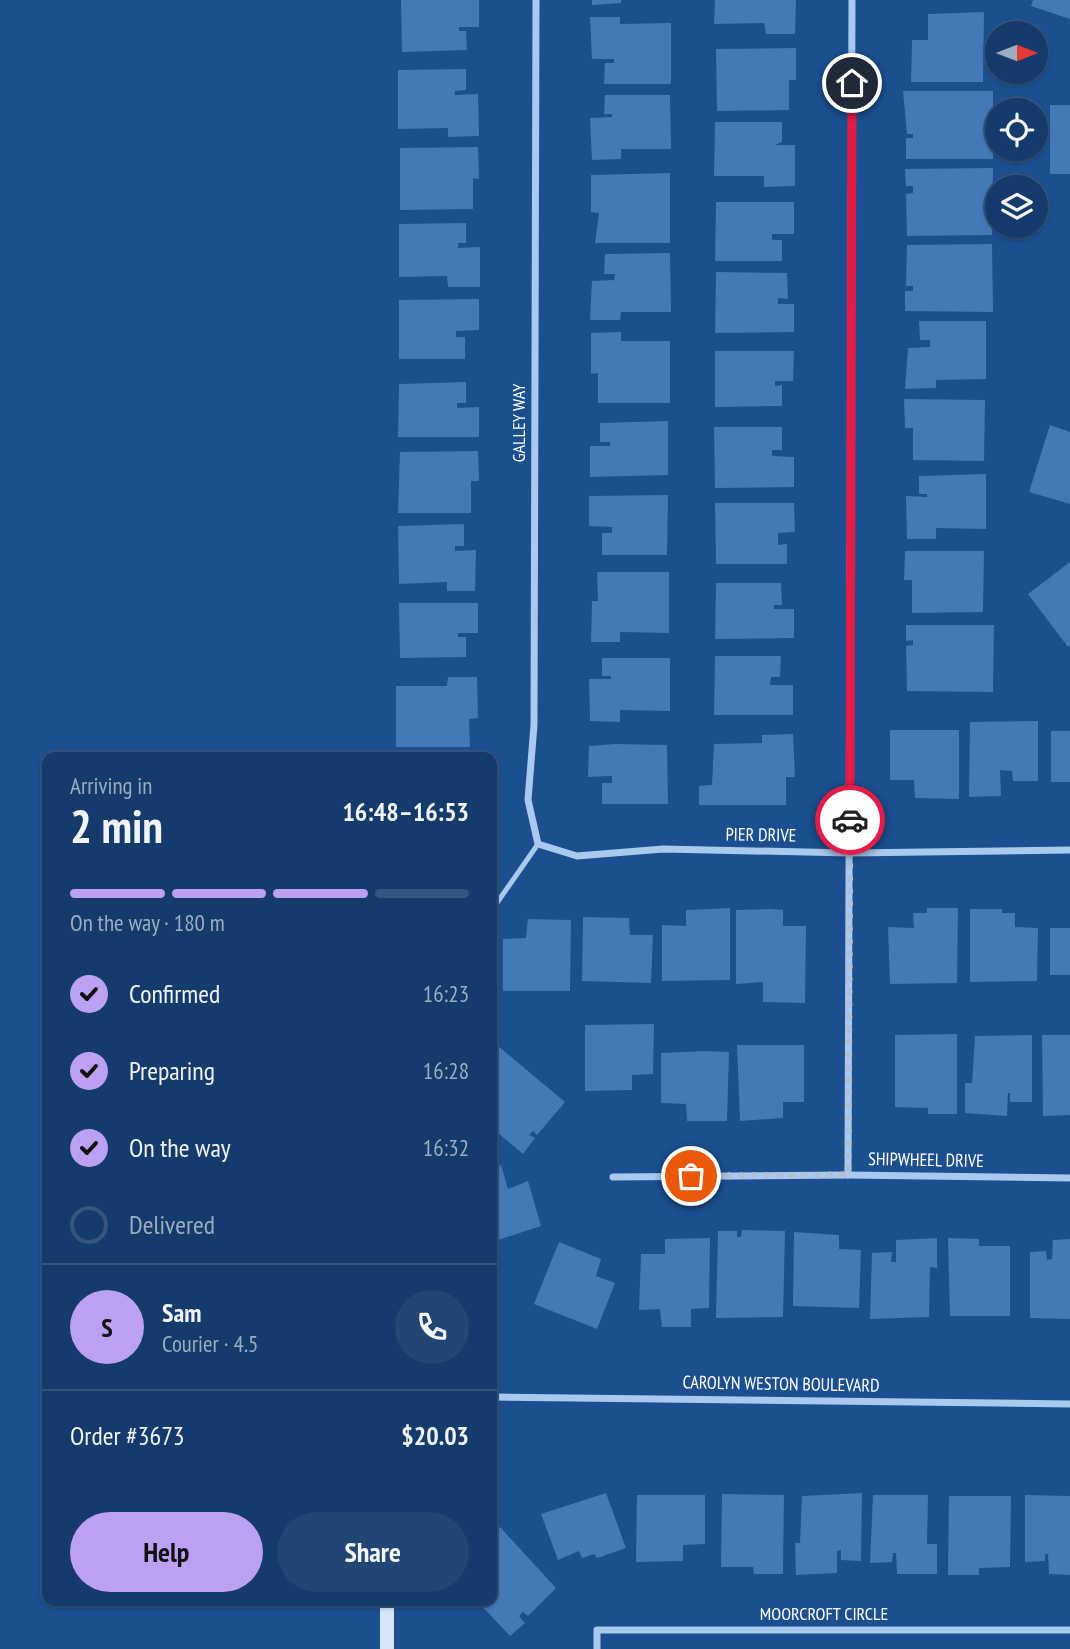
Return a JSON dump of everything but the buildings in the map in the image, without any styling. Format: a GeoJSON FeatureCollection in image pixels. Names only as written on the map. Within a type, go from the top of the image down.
{"type":"FeatureCollection","features":[{"type":"Feature","properties":{"kind":"street","name":"GALLEY WAY"},"geometry":{"type":"LineString","coordinates":[[536,0],[534,725],[528,800],[538,844]]}},
{"type":"Feature","properties":{"kind":"street"},"geometry":{"type":"LineString","coordinates":[[848,1175],[852,0]]}},
{"type":"Feature","properties":{"kind":"street","name":"PIER DRIVE"},"geometry":{"type":"LineString","coordinates":[[538,844],[577,856],[663,849],[850,853],[1070,850]]}},
{"type":"Feature","properties":{"kind":"street","name":"SHIPWHEEL DRIVE"},"geometry":{"type":"LineString","coordinates":[[613,1177],[848,1175],[1070,1178]]}},
{"type":"Feature","properties":{"kind":"street","name":"CAROLYN WESTON BOULEVARD"},"geometry":{"type":"LineString","coordinates":[[497,1396],[1070,1404]]}},
{"type":"Feature","properties":{"kind":"street"},"geometry":{"type":"LineString","coordinates":[[387,1606],[387,1649]]}},
{"type":"Feature","properties":{"kind":"street","name":"MOORCROFT CIRCLE"},"geometry":{"type":"LineString","coordinates":[[597,1649],[597,1630],[1070,1630]]}},
{"type":"Feature","properties":{"kind":"lane"},"geometry":{"type":"LineString","coordinates":[[497,903],[538,844]]}},
{"type":"Feature","properties":{"kind":"way so far"},"geometry":{"type":"LineString","coordinates":[[691,1176],[848,1175],[850,820]]}},
{"type":"Feature","properties":{"kind":"route"},"geometry":{"type":"LineString","coordinates":[[850,820],[852,83]]}}]}
